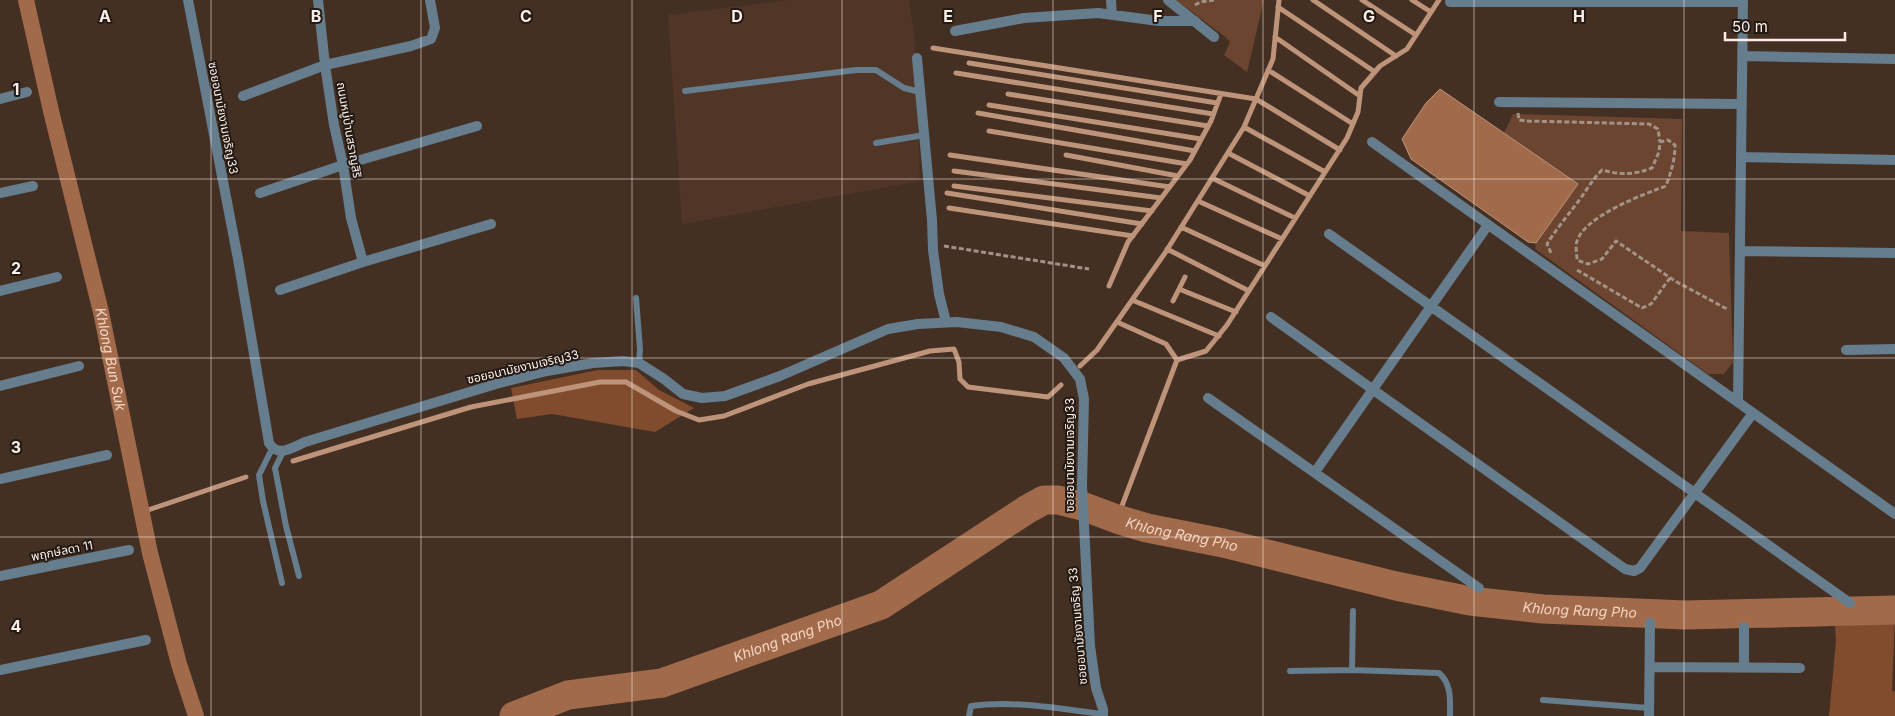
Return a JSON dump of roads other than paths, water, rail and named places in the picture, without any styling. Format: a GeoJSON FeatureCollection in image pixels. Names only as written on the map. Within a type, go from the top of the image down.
{"type":"FeatureCollection","features":[{"type":"Feature","properties":{"kind":"street","name":"ซอยอนามัยงามเจริญ33"},"geometry":{"type":"LineString","coordinates":[[188,0],[238,259],[269,443],[277,450],[505,382],[594,363],[623,361],[639,364],[664,379],[683,394],[702,398],[725,396],[780,376],[888,329],[918,324],[957,322],[1001,327],[1034,337],[1064,358],[1080,379],[1084,400],[1082,485],[1084,532]]}},
{"type":"Feature","properties":{"kind":"street","name":"ถนนหมู่บ้านสราญสิริ"},"geometry":{"type":"LineString","coordinates":[[318,0],[334,125],[343,165],[351,218],[363,262]]}},
{"type":"Feature","properties":{"kind":"street"},"geometry":{"type":"LineString","coordinates":[[243,96],[325,65],[411,46],[431,39],[435,28],[430,0]]}},
{"type":"Feature","properties":{"kind":"street"},"geometry":{"type":"LineString","coordinates":[[1111,0],[1112,15]]}},
{"type":"Feature","properties":{"kind":"street"},"geometry":{"type":"LineString","coordinates":[[1168,0],[1214,37]]}},
{"type":"Feature","properties":{"kind":"street"},"geometry":{"type":"LineString","coordinates":[[1450,2],[1743,1],[1738,402]]}},
{"type":"Feature","properties":{"kind":"street"},"geometry":{"type":"LineString","coordinates":[[955,31],[1024,18],[1098,13],[1159,21],[1195,21]]}},
{"type":"Feature","properties":{"kind":"street"},"geometry":{"type":"LineString","coordinates":[[1742,56],[1895,59]]}},
{"type":"Feature","properties":{"kind":"street"},"geometry":{"type":"LineString","coordinates":[[917,58],[932,245],[946,322]]}},
{"type":"Feature","properties":{"kind":"street"},"geometry":{"type":"LineString","coordinates":[[0,99],[27,92]]}},
{"type":"Feature","properties":{"kind":"street"},"geometry":{"type":"LineString","coordinates":[[1499,102],[1742,104]]}},
{"type":"Feature","properties":{"kind":"street"},"geometry":{"type":"LineString","coordinates":[[260,193],[343,165],[477,126]]}},
{"type":"Feature","properties":{"kind":"street"},"geometry":{"type":"LineString","coordinates":[[1372,142],[1895,514]]}},
{"type":"Feature","properties":{"kind":"street"},"geometry":{"type":"LineString","coordinates":[[1741,157],[1895,160]]}},
{"type":"Feature","properties":{"kind":"street"},"geometry":{"type":"LineString","coordinates":[[0,193],[32,186]]}},
{"type":"Feature","properties":{"kind":"street"},"geometry":{"type":"LineString","coordinates":[[280,290],[363,262],[491,224]]}},
{"type":"Feature","properties":{"kind":"street"},"geometry":{"type":"LineString","coordinates":[[1315,472],[1488,224]]}},
{"type":"Feature","properties":{"kind":"street"},"geometry":{"type":"LineString","coordinates":[[1329,234],[1850,603]]}},
{"type":"Feature","properties":{"kind":"street"},"geometry":{"type":"LineString","coordinates":[[1740,251],[1895,254]]}},
{"type":"Feature","properties":{"kind":"street"},"geometry":{"type":"LineString","coordinates":[[0,291],[57,277]]}},
{"type":"Feature","properties":{"kind":"street"},"geometry":{"type":"LineString","coordinates":[[1271,317],[1625,569],[1634,571],[1640,568],[1753,413]]}},
{"type":"Feature","properties":{"kind":"street"},"geometry":{"type":"LineString","coordinates":[[1846,350],[1895,350]]}},
{"type":"Feature","properties":{"kind":"street"},"geometry":{"type":"LineString","coordinates":[[0,386],[79,366]]}},
{"type":"Feature","properties":{"kind":"street"},"geometry":{"type":"LineString","coordinates":[[1208,398],[1480,588]]}},
{"type":"Feature","properties":{"kind":"street"},"geometry":{"type":"LineString","coordinates":[[0,479],[107,455]]}},
{"type":"Feature","properties":{"kind":"street","name":"ซอยอนามัยงามเจริญ 33"},"geometry":{"type":"LineString","coordinates":[[1084,532],[1090,646],[1096,688],[1103,709],[1103,715]]}},
{"type":"Feature","properties":{"kind":"street","name":"พฤกษ์ลดา 11"},"geometry":{"type":"LineString","coordinates":[[0,576],[129,550]]}},
{"type":"Feature","properties":{"kind":"street"},"geometry":{"type":"LineString","coordinates":[[1649,712],[1650,624]]}},
{"type":"Feature","properties":{"kind":"street"},"geometry":{"type":"LineString","coordinates":[[1744,627],[1744,668]]}},
{"type":"Feature","properties":{"kind":"street"},"geometry":{"type":"LineString","coordinates":[[0,670],[146,640]]}},
{"type":"Feature","properties":{"kind":"street"},"geometry":{"type":"LineString","coordinates":[[1650,668],[1800,668]]}},
{"type":"Feature","properties":{"kind":"lane"},"geometry":{"type":"LineString","coordinates":[[685,91],[856,70],[876,70],[904,88],[920,92]]}},
{"type":"Feature","properties":{"kind":"lane"},"geometry":{"type":"LineString","coordinates":[[876,143],[924,136]]}},
{"type":"Feature","properties":{"kind":"lane"},"geometry":{"type":"LineString","coordinates":[[636,298],[640,349],[639,364]]}},
{"type":"Feature","properties":{"kind":"lane"},"geometry":{"type":"LineString","coordinates":[[277,450],[275,468],[286,526],[300,576]]}},
{"type":"Feature","properties":{"kind":"lane"},"geometry":{"type":"LineString","coordinates":[[277,450],[259,475],[268,525],[282,583]]}},
{"type":"Feature","properties":{"kind":"lane"},"geometry":{"type":"LineString","coordinates":[[1352,670],[1353,611]]}},
{"type":"Feature","properties":{"kind":"lane"},"geometry":{"type":"LineString","coordinates":[[1290,671],[1352,670],[1439,673],[1445,678],[1449,689],[1450,716]]}},
{"type":"Feature","properties":{"kind":"lane"},"geometry":{"type":"LineString","coordinates":[[1543,700],[1649,712]]}},
{"type":"Feature","properties":{"kind":"lane"},"geometry":{"type":"LineString","coordinates":[[969,716],[971,706],[985,704],[1018,704],[1103,715]]}},
{"type":"Feature","properties":{"kind":"waterway","name":"Khlong Bun Suk"},"geometry":{"type":"LineString","coordinates":[[26,0],[51,111],[101,312],[150,553],[179,664],[196,716]]}},
{"type":"Feature","properties":{"kind":"waterway"},"geometry":{"type":"LineString","coordinates":[[1080,366],[1097,350],[1165,253],[1244,127],[1273,59],[1279,0]]}},
{"type":"Feature","properties":{"kind":"waterway"},"geometry":{"type":"LineString","coordinates":[[1313,0],[1396,56]]}},
{"type":"Feature","properties":{"kind":"waterway"},"geometry":{"type":"LineString","coordinates":[[1362,0],[1416,35]]}},
{"type":"Feature","properties":{"kind":"waterway"},"geometry":{"type":"LineString","coordinates":[[1412,0],[1431,12]]}},
{"type":"Feature","properties":{"kind":"waterway"},"geometry":{"type":"LineString","coordinates":[[1117,519],[1177,360],[1206,351],[1227,325],[1347,138],[1358,112],[1361,88],[1380,66],[1407,49],[1439,0]]}},
{"type":"Feature","properties":{"kind":"waterway"},"geometry":{"type":"LineString","coordinates":[[1278,7],[1375,72]]}},
{"type":"Feature","properties":{"kind":"waterway"},"geometry":{"type":"LineString","coordinates":[[1275,37],[1360,96]]}},
{"type":"Feature","properties":{"kind":"waterway"},"geometry":{"type":"LineString","coordinates":[[933,48],[1256,99],[1340,150]]}},
{"type":"Feature","properties":{"kind":"waterway"},"geometry":{"type":"LineString","coordinates":[[969,63],[1217,103]]}},
{"type":"Feature","properties":{"kind":"waterway"},"geometry":{"type":"LineString","coordinates":[[1268,70],[1353,124]]}},
{"type":"Feature","properties":{"kind":"waterway"},"geometry":{"type":"LineString","coordinates":[[956,73],[1213,114]]}},
{"type":"Feature","properties":{"kind":"waterway"},"geometry":{"type":"LineString","coordinates":[[1008,94],[1208,126]]}},
{"type":"Feature","properties":{"kind":"waterway"},"geometry":{"type":"LineString","coordinates":[[1109,286],[1128,242],[1190,160],[1211,121],[1221,94]]}},
{"type":"Feature","properties":{"kind":"waterway"},"geometry":{"type":"LineString","coordinates":[[989,105],[1201,139]]}},
{"type":"Feature","properties":{"kind":"waterway"},"geometry":{"type":"LineString","coordinates":[[978,113],[1195,151]]}},
{"type":"Feature","properties":{"kind":"waterway"},"geometry":{"type":"LineString","coordinates":[[1244,127],[1325,172]]}},
{"type":"Feature","properties":{"kind":"waterway"},"geometry":{"type":"LineString","coordinates":[[989,131],[1187,164]]}},
{"type":"Feature","properties":{"kind":"waterway"},"geometry":{"type":"LineString","coordinates":[[1228,153],[1310,196]]}},
{"type":"Feature","properties":{"kind":"waterway"},"geometry":{"type":"LineString","coordinates":[[950,155],[1170,187]]}},
{"type":"Feature","properties":{"kind":"waterway"},"geometry":{"type":"LineString","coordinates":[[1066,155],[1178,176]]}},
{"type":"Feature","properties":{"kind":"waterway"},"geometry":{"type":"LineString","coordinates":[[954,171],[1161,198]]}},
{"type":"Feature","properties":{"kind":"waterway"},"geometry":{"type":"LineString","coordinates":[[1212,178],[1295,218]]}},
{"type":"Feature","properties":{"kind":"waterway"},"geometry":{"type":"LineString","coordinates":[[954,186],[1152,211]]}},
{"type":"Feature","properties":{"kind":"waterway"},"geometry":{"type":"LineString","coordinates":[[947,193],[1142,224]]}},
{"type":"Feature","properties":{"kind":"waterway"},"geometry":{"type":"LineString","coordinates":[[1198,201],[1282,239]]}},
{"type":"Feature","properties":{"kind":"waterway"},"geometry":{"type":"LineString","coordinates":[[949,208],[1133,236]]}},
{"type":"Feature","properties":{"kind":"waterway"},"geometry":{"type":"LineString","coordinates":[[1181,227],[1265,266]]}},
{"type":"Feature","properties":{"kind":"waterway"},"geometry":{"type":"LineString","coordinates":[[1167,249],[1249,291]]}},
{"type":"Feature","properties":{"kind":"waterway"},"geometry":{"type":"LineString","coordinates":[[1173,301],[1185,277]]}},
{"type":"Feature","properties":{"kind":"waterway"},"geometry":{"type":"LineString","coordinates":[[1179,289],[1236,312]]}},
{"type":"Feature","properties":{"kind":"waterway"},"geometry":{"type":"LineString","coordinates":[[1132,300],[1219,336]]}},
{"type":"Feature","properties":{"kind":"waterway"},"geometry":{"type":"LineString","coordinates":[[1117,322],[1166,344],[1177,360]]}},
{"type":"Feature","properties":{"kind":"waterway"},"geometry":{"type":"LineString","coordinates":[[293,461],[471,407],[600,382],[626,382],[676,411],[699,420],[724,416],[808,384],[930,351],[954,349],[959,362],[960,379],[968,387],[1048,397],[1061,385]]}},
{"type":"Feature","properties":{"kind":"waterway"},"geometry":{"type":"LineString","coordinates":[[142,512],[246,477]]}},
{"type":"Feature","properties":{"kind":"waterway","name":"Khlong Rang Pho"},"geometry":{"type":"LineString","coordinates":[[514,716],[568,695],[662,683],[881,605],[1044,500],[1058,500],[1082,506],[1147,528],[1223,543],[1396,586],[1470,601],[1543,609],[1685,615],[1895,610]]}}]}
